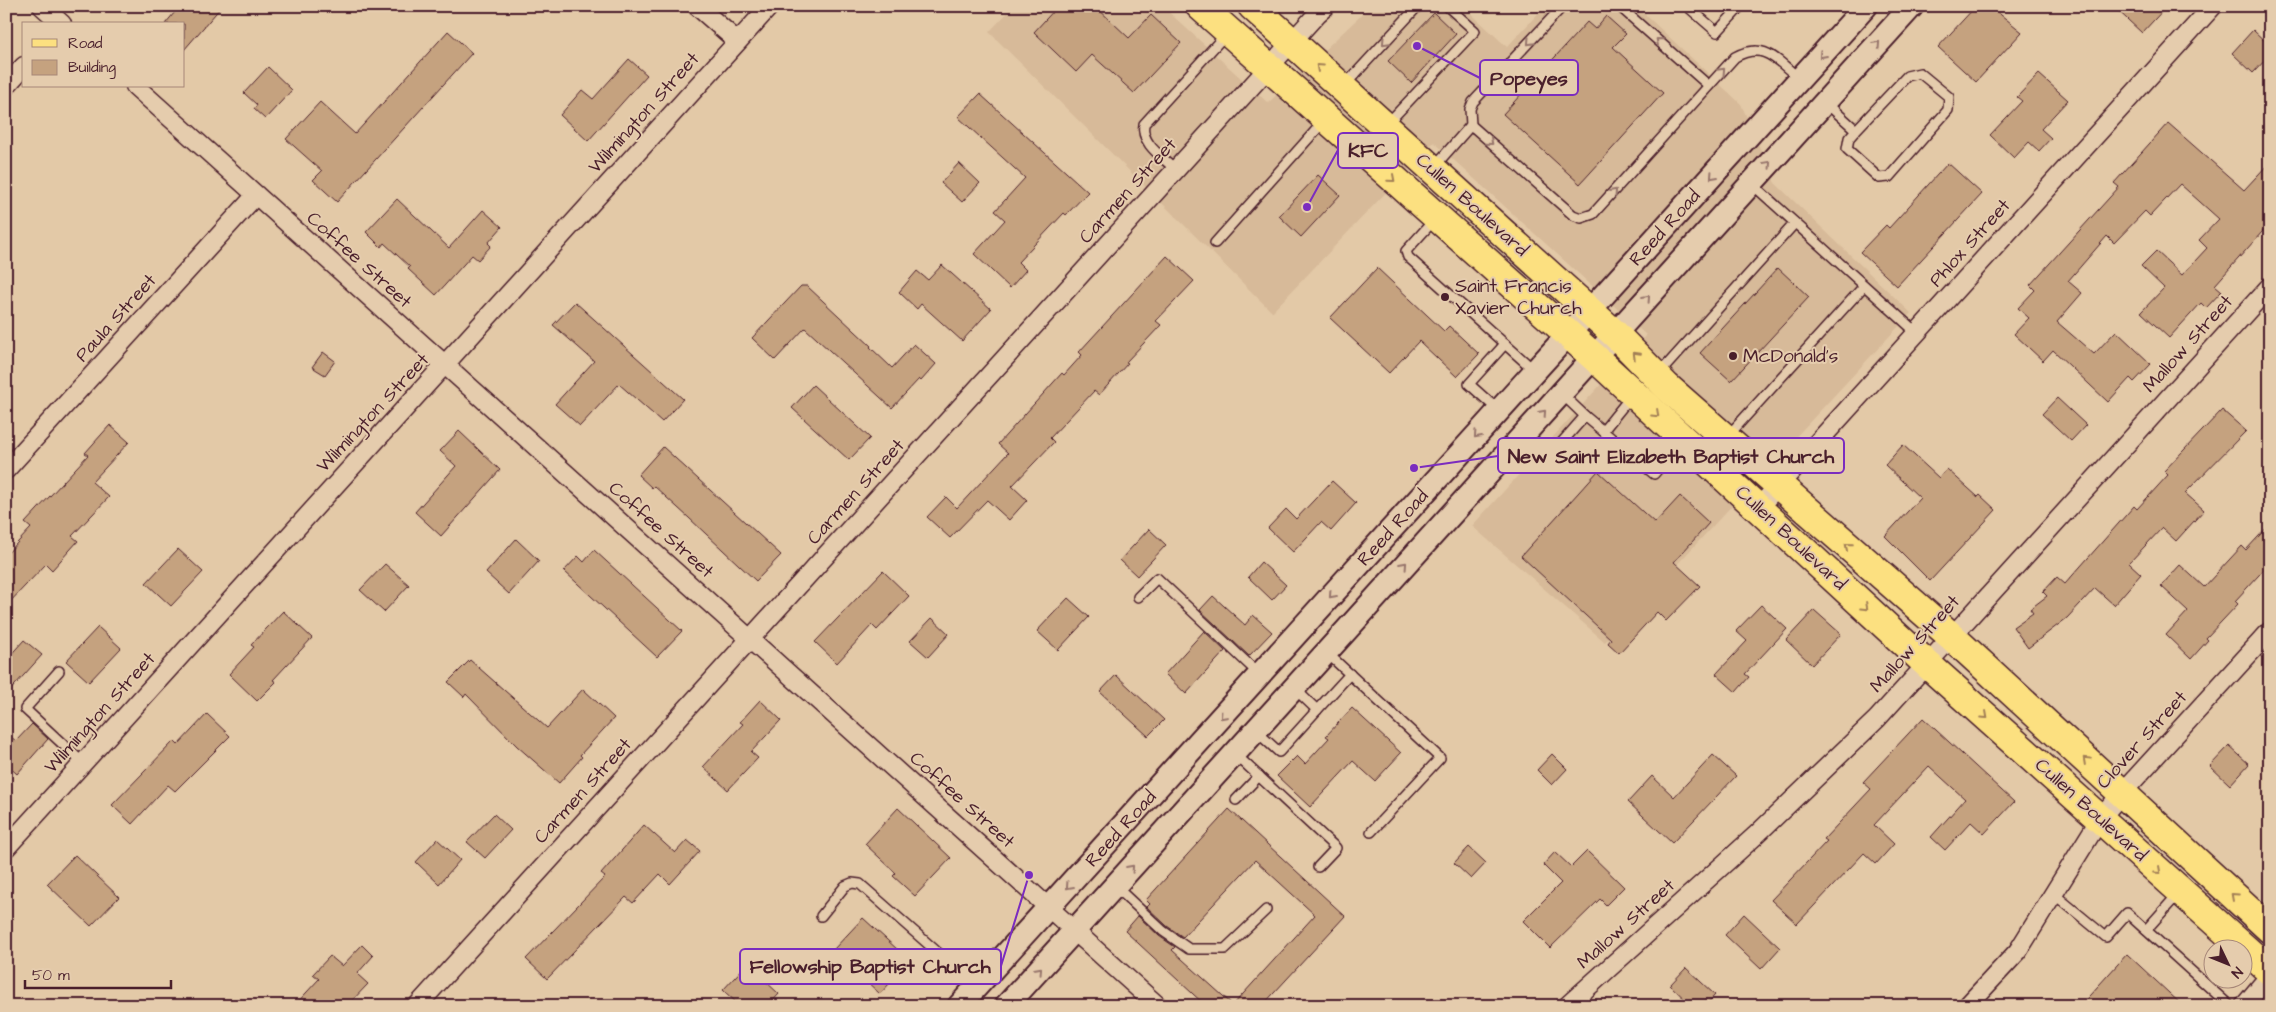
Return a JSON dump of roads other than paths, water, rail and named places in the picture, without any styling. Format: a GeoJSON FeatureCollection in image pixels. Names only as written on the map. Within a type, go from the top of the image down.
{"type":"FeatureCollection","features":[{"type":"Feature","properties":{"kind":"main road","name":"Cullen Boulevard"},"geometry":{"type":"LineString","coordinates":[[1200,6],[1634,393],[1927,664],[2270,971]]}},
{"type":"Feature","properties":{"kind":"main road","name":"Cullen Boulevard"},"geometry":{"type":"LineString","coordinates":[[1252,6],[1615,334],[1657,376],[1951,636],[2270,929]]}},
{"type":"Feature","properties":{"kind":"street"},"geometry":{"type":"LineString","coordinates":[[42,6],[60,22]]}},
{"type":"Feature","properties":{"kind":"street"},"geometry":{"type":"LineString","coordinates":[[697,6],[737,41]]}},
{"type":"Feature","properties":{"kind":"street","name":"Wilmington Street"},"geometry":{"type":"LineString","coordinates":[[6,848],[770,6]]}},
{"type":"Feature","properties":{"kind":"street","name":"Carmen Street"},"geometry":{"type":"LineString","coordinates":[[417,1006],[1326,6]]}},
{"type":"Feature","properties":{"kind":"street","name":"Reed Road"},"geometry":{"type":"LineString","coordinates":[[959,1006],[1050,908],[1866,6]]}},
{"type":"Feature","properties":{"kind":"street","name":"Reed Road"},"geometry":{"type":"LineString","coordinates":[[1006,1006],[1912,6]]}},
{"type":"Feature","properties":{"kind":"street","name":"Phlox Street"},"geometry":{"type":"LineString","coordinates":[[1758,508],[2213,6]]}},
{"type":"Feature","properties":{"kind":"street"},"geometry":{"type":"LineString","coordinates":[[6,86],[22,68]]}},
{"type":"Feature","properties":{"kind":"street"},"geometry":{"type":"LineString","coordinates":[[1800,79],[1824,102]]}},
{"type":"Feature","properties":{"kind":"street","name":"Coffee Street"},"geometry":{"type":"LineString","coordinates":[[137,88],[444,366],[751,638],[1158,1006]]}},
{"type":"Feature","properties":{"kind":"street","name":"Paula Street"},"geometry":{"type":"LineString","coordinates":[[6,470],[256,195]]}},
{"type":"Feature","properties":{"kind":"street","name":"Mallow Street"},"geometry":{"type":"LineString","coordinates":[[1567,1006],[1762,829],[1877,719],[2270,286]]}},
{"type":"Feature","properties":{"kind":"street"},"geometry":{"type":"LineString","coordinates":[[1358,566],[1382,589]]}},
{"type":"Feature","properties":{"kind":"street","name":"Clover Street"},"geometry":{"type":"LineString","coordinates":[[1967,1006],[2018,951],[2100,819],[2270,631]]}},
{"type":"Feature","properties":{"kind":"street"},"geometry":{"type":"LineString","coordinates":[[2244,1006],[2270,975]]}},
{"type":"Feature","properties":{"kind":"lane"},"geometry":{"type":"LineString","coordinates":[[1343,88],[1418,6]]}},
{"type":"Feature","properties":{"kind":"lane"},"geometry":{"type":"LineString","coordinates":[[1385,126],[1475,31],[1447,6]]}},
{"type":"Feature","properties":{"kind":"lane"},"geometry":{"type":"LineString","coordinates":[[1432,169],[1470,125],[1470,109],[1473,102],[1563,6]]}},
{"type":"Feature","properties":{"kind":"lane"},"geometry":{"type":"LineString","coordinates":[[1619,6],[1708,85]]}},
{"type":"Feature","properties":{"kind":"lane"},"geometry":{"type":"LineString","coordinates":[[1688,6],[1717,32],[1741,6]]}},
{"type":"Feature","properties":{"kind":"lane"},"geometry":{"type":"LineString","coordinates":[[1176,170],[1148,143],[1142,132],[1144,124],[1228,32]]}},
{"type":"Feature","properties":{"kind":"lane"},"geometry":{"type":"LineString","coordinates":[[1470,125],[1573,214],[1581,218],[1593,214],[1735,57],[1748,50],[1756,50],[1776,60],[1800,79]]}},
{"type":"Feature","properties":{"kind":"lane"},"geometry":{"type":"LineString","coordinates":[[1920,73],[1948,97],[1948,110],[1889,177],[1879,178],[1847,149],[1849,138],[1856,130],[1907,76],[1920,73]]}},
{"type":"Feature","properties":{"kind":"lane"},"geometry":{"type":"LineString","coordinates":[[1824,102],[1856,130]]}},
{"type":"Feature","properties":{"kind":"lane"},"geometry":{"type":"LineString","coordinates":[[1215,243],[1326,120]]}},
{"type":"Feature","properties":{"kind":"lane"},"geometry":{"type":"LineString","coordinates":[[1751,183],[1917,333]]}},
{"type":"Feature","properties":{"kind":"lane"},"geometry":{"type":"LineString","coordinates":[[1437,218],[1406,251],[1408,257],[1535,371]]}},
{"type":"Feature","properties":{"kind":"lane"},"geometry":{"type":"LineString","coordinates":[[1657,376],[1795,223]]}},
{"type":"Feature","properties":{"kind":"lane"},"geometry":{"type":"LineString","coordinates":[[1726,438],[1864,286]]}},
{"type":"Feature","properties":{"kind":"lane"},"geometry":{"type":"LineString","coordinates":[[1499,410],[1469,384],[1505,344]]}},
{"type":"Feature","properties":{"kind":"lane"},"geometry":{"type":"LineString","coordinates":[[1561,393],[1585,416],[1654,474],[1684,440]]}},
{"type":"Feature","properties":{"kind":"lane"},"geometry":{"type":"LineString","coordinates":[[1603,431],[1634,393]]}},
{"type":"Feature","properties":{"kind":"lane"},"geometry":{"type":"LineString","coordinates":[[1514,444],[1541,466],[1585,416]]}},
{"type":"Feature","properties":{"kind":"lane"},"geometry":{"type":"LineString","coordinates":[[1138,597],[1157,578],[1260,675]]}},
{"type":"Feature","properties":{"kind":"lane"},"geometry":{"type":"LineString","coordinates":[[1325,652],[1440,758],[1372,832]]}},
{"type":"Feature","properties":{"kind":"lane"},"geometry":{"type":"LineString","coordinates":[[59,672],[25,709],[83,763]]}},
{"type":"Feature","properties":{"kind":"lane"},"geometry":{"type":"LineString","coordinates":[[1255,730],[1279,752],[1350,674]]}},
{"type":"Feature","properties":{"kind":"lane"},"geometry":{"type":"LineString","coordinates":[[1293,687],[1317,710]]}},
{"type":"Feature","properties":{"kind":"lane"},"geometry":{"type":"LineString","coordinates":[[1234,753],[1336,848],[1318,867]]}},
{"type":"Feature","properties":{"kind":"lane"},"geometry":{"type":"LineString","coordinates":[[1236,800],[1259,776]]}},
{"type":"Feature","properties":{"kind":"lane"},"geometry":{"type":"LineString","coordinates":[[821,916],[845,886],[852,883],[860,884],[977,987]]}},
{"type":"Feature","properties":{"kind":"lane"},"geometry":{"type":"LineString","coordinates":[[1115,886],[1163,931],[1189,949],[1225,949],[1266,910]]}},
{"type":"Feature","properties":{"kind":"lane"},"geometry":{"type":"LineString","coordinates":[[2146,930],[2181,891]]}},
{"type":"Feature","properties":{"kind":"lane"},"geometry":{"type":"LineString","coordinates":[[2054,894],[2106,937],[2128,913],[2230,1006]]}},
{"type":"Feature","properties":{"kind":"place","name":"Popeyes"},"geometry":{"type":"Point","coordinates":[1417,46]}},
{"type":"Feature","properties":{"kind":"place","name":"KFC"},"geometry":{"type":"Point","coordinates":[1307,207]}},
{"type":"Feature","properties":{"kind":"place","name":"Saint Francis Xavier Church"},"geometry":{"type":"Point","coordinates":[1445,297]}},
{"type":"Feature","properties":{"kind":"place","name":"McDonald's"},"geometry":{"type":"Point","coordinates":[1733,356]}},
{"type":"Feature","properties":{"kind":"place","name":"New Saint Elizabeth Baptist Church"},"geometry":{"type":"Point","coordinates":[1414,468]}},
{"type":"Feature","properties":{"kind":"place","name":"Fellowship Baptist Church"},"geometry":{"type":"Point","coordinates":[1029,875]}}]}
